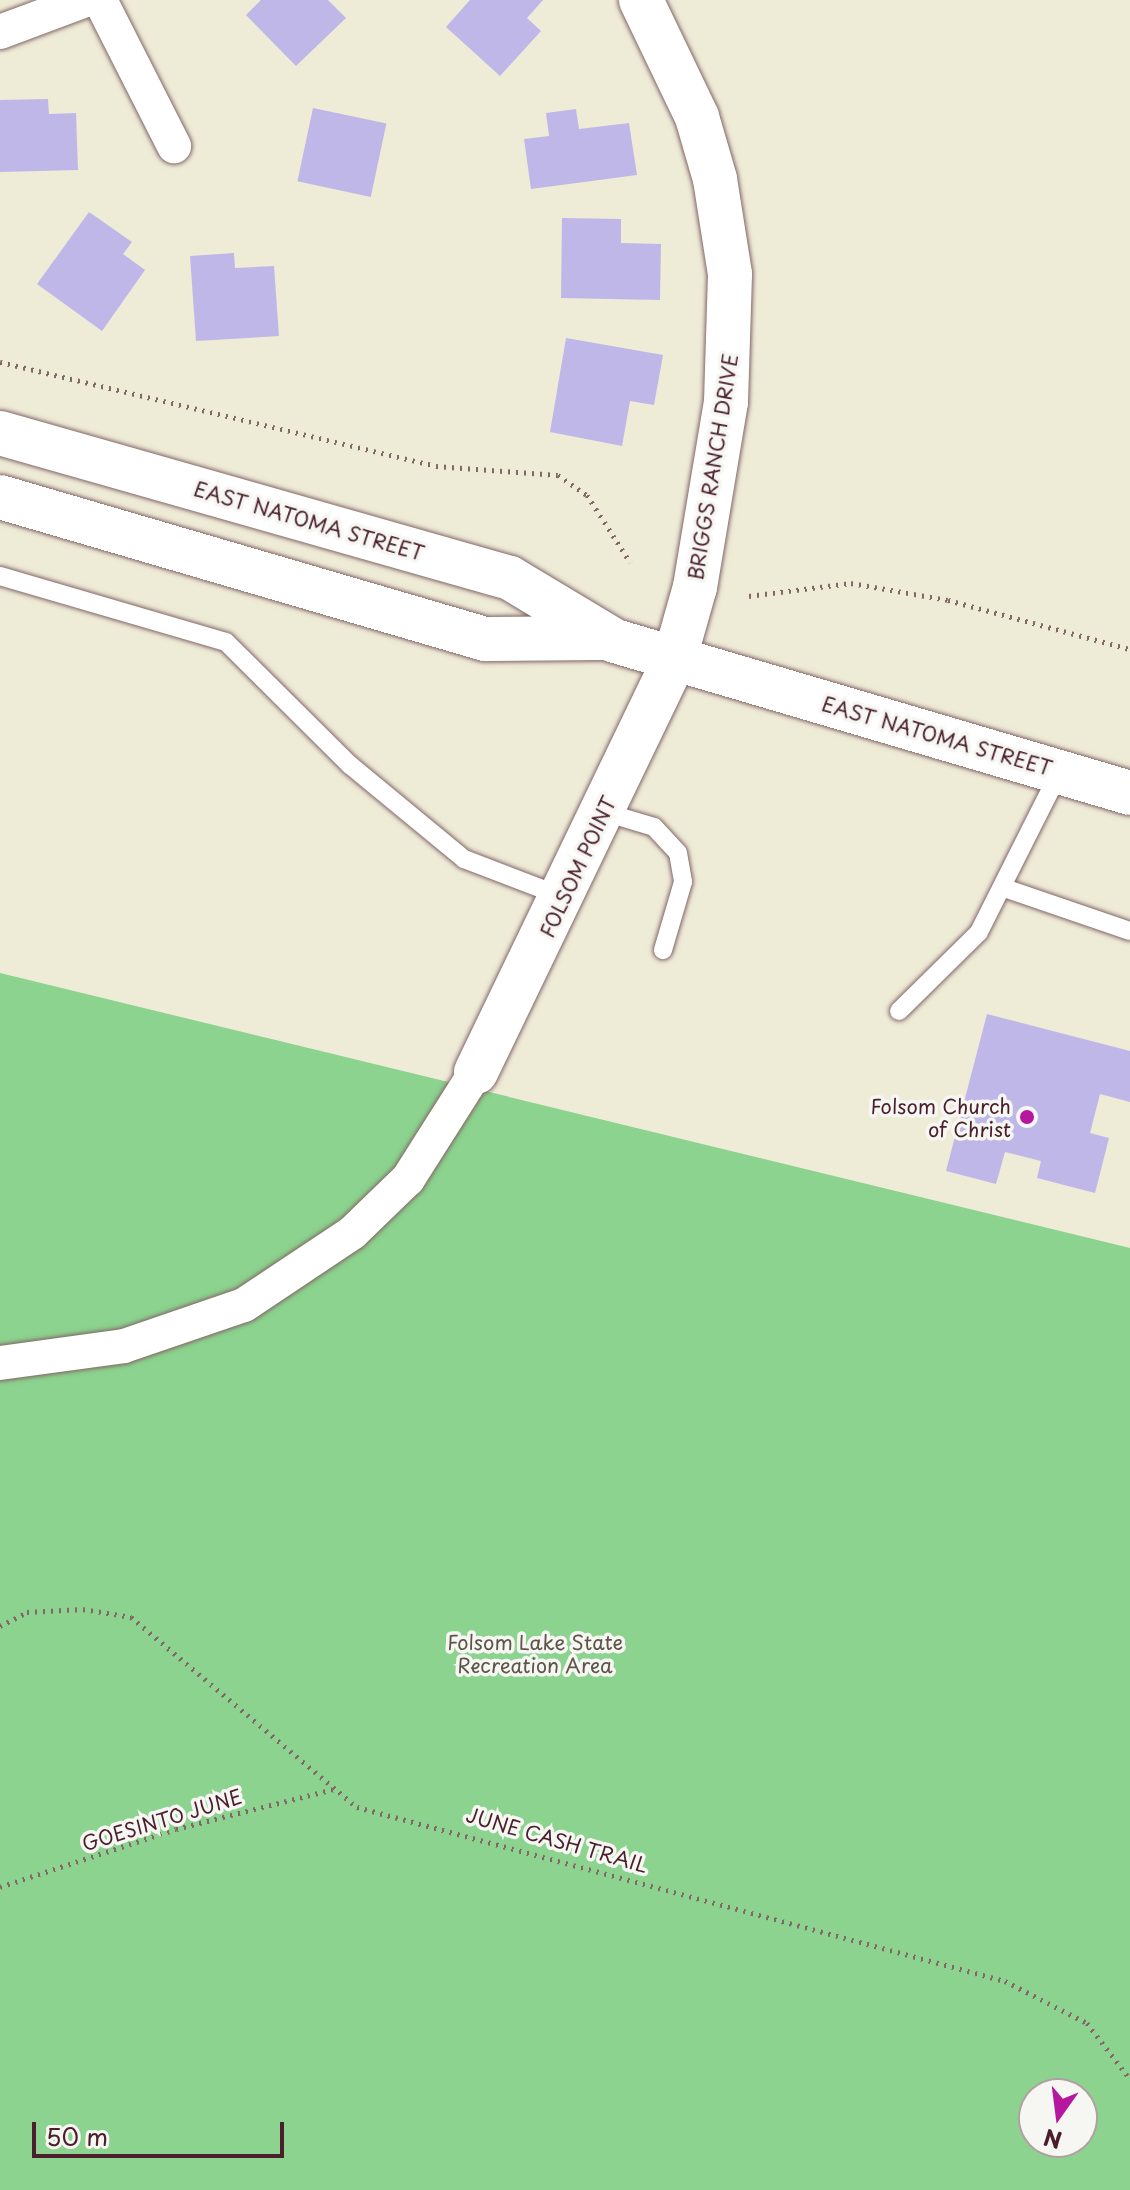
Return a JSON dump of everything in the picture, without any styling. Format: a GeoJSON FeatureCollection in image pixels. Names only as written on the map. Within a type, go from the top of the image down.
{"type":"FeatureCollection","features":[{"type":"Feature","properties":{"kind":"main road","name":"BRIGGS RANCH DRIVE"},"geometry":{"type":"LineString","coordinates":[[641,0],[697,117],[730,274],[726,402],[695,587],[674,661]]}},
{"type":"Feature","properties":{"kind":"main road","name":"EAST NATOMA STREET"},"geometry":{"type":"LineString","coordinates":[[0,433],[510,578],[606,638],[674,661],[1130,793]]}},
{"type":"Feature","properties":{"kind":"main road","name":"EAST NATOMA STREET"},"geometry":{"type":"LineString","coordinates":[[0,497],[485,639],[606,638]]}},
{"type":"Feature","properties":{"kind":"main road","name":"FOLSOM POINT"},"geometry":{"type":"LineString","coordinates":[[476,1072],[566,898],[674,661]]}},
{"type":"Feature","properties":{"kind":"street"},"geometry":{"type":"LineString","coordinates":[[0,32],[86,0]]}},
{"type":"Feature","properties":{"kind":"street"},"geometry":{"type":"LineString","coordinates":[[100,0],[174,146]]}},
{"type":"Feature","properties":{"kind":"street"},"geometry":{"type":"LineString","coordinates":[[0,1363],[124,1346],[244,1305],[352,1233],[408,1179],[476,1072]]}},
{"type":"Feature","properties":{"kind":"lane"},"geometry":{"type":"LineString","coordinates":[[0,576],[226,642],[350,765],[464,859],[566,898]]}},
{"type":"Feature","properties":{"kind":"lane"},"geometry":{"type":"LineString","coordinates":[[899,1011],[979,932],[1007,889],[1060,771]]}},
{"type":"Feature","properties":{"kind":"lane"},"geometry":{"type":"LineString","coordinates":[[604,812],[654,827],[678,853],[683,882],[663,950]]}},
{"type":"Feature","properties":{"kind":"lane"},"geometry":{"type":"LineString","coordinates":[[1007,889],[1130,931]]}},
{"type":"Feature","properties":{"kind":"path"},"geometry":{"type":"LineString","coordinates":[[0,362],[51,380],[436,466],[558,475],[587,495],[630,562]]}},
{"type":"Feature","properties":{"kind":"path"},"geometry":{"type":"LineString","coordinates":[[749,596],[851,583],[948,600],[1130,649]]}},
{"type":"Feature","properties":{"kind":"path","name":"JUNE CASH TRAIL"},"geometry":{"type":"LineString","coordinates":[[0,1626],[27,1612],[83,1609],[131,1617],[357,1807],[1005,1981],[1087,2023],[1130,2079]]}},
{"type":"Feature","properties":{"kind":"path","name":"GOESINTO JUNE"},"geometry":{"type":"LineString","coordinates":[[0,1887],[176,1829],[335,1788]]}},
{"type":"Feature","properties":{"kind":"green space","name":"Folsom Lake State Recreation Area"},"geometry":{"type":"Polygon","coordinates":[[[0,973],[1130,1248],[1130,2190],[0,2190],[0,973]]]}},
{"type":"Feature","properties":{"kind":"building"},"geometry":{"type":"Polygon","coordinates":[[[261,0],[328,0],[346,18],[296,66],[246,15],[261,0]]]}},
{"type":"Feature","properties":{"kind":"building"},"geometry":{"type":"Polygon","coordinates":[[[470,0],[543,0],[527,18],[541,31],[500,76],[446,27],[470,0]]]}},
{"type":"Feature","properties":{"kind":"building"},"geometry":{"type":"Polygon","coordinates":[[[48,99],[49,114],[76,113],[78,170],[0,172],[0,100],[48,99]]]}},
{"type":"Feature","properties":{"kind":"building"},"geometry":{"type":"Polygon","coordinates":[[[313,108],[386,124],[371,197],[297,181],[313,108]]]}},
{"type":"Feature","properties":{"kind":"building"},"geometry":{"type":"Polygon","coordinates":[[[576,109],[579,129],[629,123],[637,175],[531,189],[524,139],[549,136],[546,113],[576,109]]]}},
{"type":"Feature","properties":{"kind":"building"},"geometry":{"type":"Polygon","coordinates":[[[89,212],[132,242],[123,254],[145,270],[102,331],[37,284],[89,212]]]}},
{"type":"Feature","properties":{"kind":"building"},"geometry":{"type":"Polygon","coordinates":[[[562,218],[621,219],[621,243],[661,244],[660,300],[561,298],[562,218]]]}},
{"type":"Feature","properties":{"kind":"building"},"geometry":{"type":"Polygon","coordinates":[[[234,253],[235,268],[274,266],[279,336],[196,341],[190,256],[234,253]]]}},
{"type":"Feature","properties":{"kind":"building"},"geometry":{"type":"Polygon","coordinates":[[[566,338],[663,355],[654,405],[630,401],[622,446],[550,432],[566,338]]]}},
{"type":"Feature","properties":{"kind":"building","name":"Folsom Church of Christ"},"geometry":{"type":"Polygon","coordinates":[[[987,1014],[1130,1051],[1130,1102],[1100,1094],[1090,1133],[1109,1138],[1095,1193],[1037,1178],[1041,1161],[1005,1152],[996,1184],[946,1171],[987,1014]]]}},
{"type":"Feature","properties":{"kind":"place","name":"Folsom Church of Christ"},"geometry":{"type":"Point","coordinates":[1027,1117]}}]}
